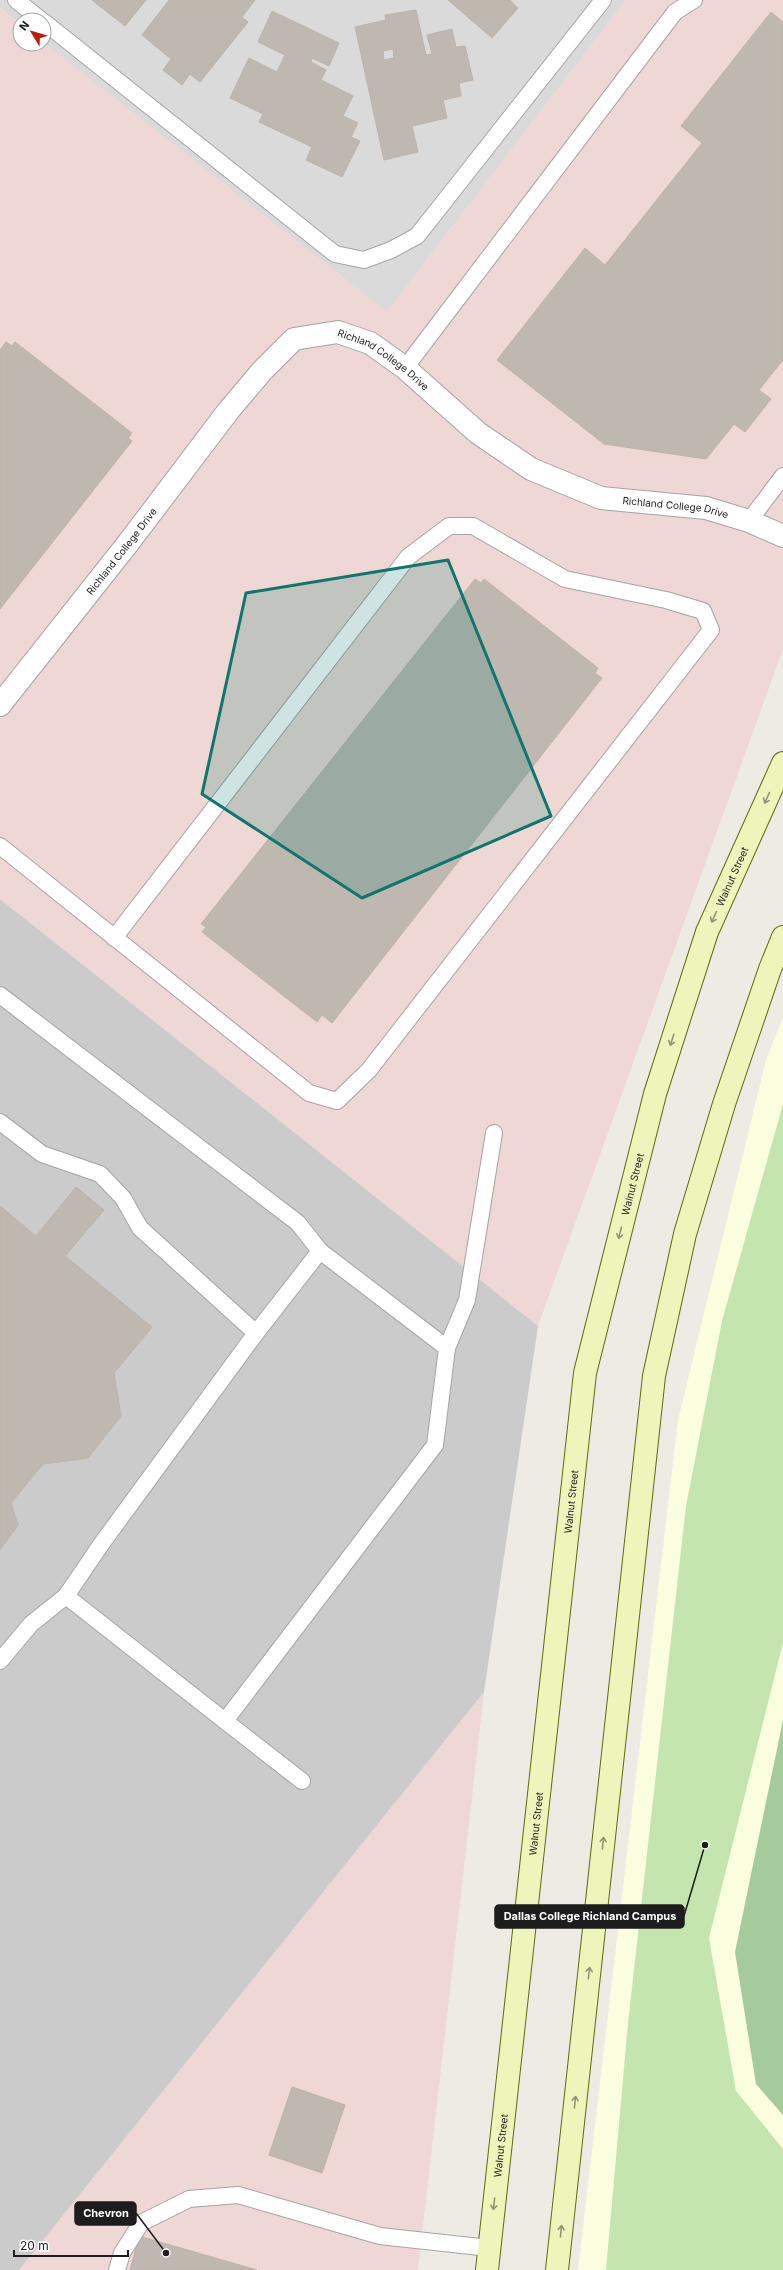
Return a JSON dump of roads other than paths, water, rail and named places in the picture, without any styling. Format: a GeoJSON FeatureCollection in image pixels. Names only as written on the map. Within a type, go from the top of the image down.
{"type":"FeatureCollection","features":[{"type":"Feature","properties":{"kind":"main road","name":"Walnut Street"},"geometry":{"type":"LineString","coordinates":[[487,2270],[585,1372],[655,1094],[707,932],[783,763]]}},
{"type":"Feature","properties":{"kind":"main road"},"geometry":{"type":"LineString","coordinates":[[557,2270],[654,1376],[685,1234],[724,1104],[770,969],[783,937]]}},
{"type":"Feature","properties":{"kind":"street","name":"Richland College Drive"},"geometry":{"type":"LineString","coordinates":[[0,705],[139,529],[229,410],[262,371],[294,339],[338,332],[370,343],[405,368],[478,433],[531,470],[601,498],[706,508],[749,521],[783,536]]}},
{"type":"Feature","properties":{"kind":"lane"},"geometry":{"type":"LineString","coordinates":[[16,0],[31,12]]}},
{"type":"Feature","properties":{"kind":"lane"},"geometry":{"type":"LineString","coordinates":[[52,28],[335,254],[364,260],[391,250],[417,236],[603,0]]}},
{"type":"Feature","properties":{"kind":"lane"},"geometry":{"type":"LineString","coordinates":[[405,368],[676,12],[694,0]]}},
{"type":"Feature","properties":{"kind":"lane"},"geometry":{"type":"LineString","coordinates":[[749,521],[783,476]]}},
{"type":"Feature","properties":{"kind":"lane"},"geometry":{"type":"LineString","coordinates":[[0,846],[114,938],[309,1093],[337,1101],[369,1070],[711,630],[703,611],[666,600],[565,579],[473,526],[449,526],[408,557],[114,938]]}},
{"type":"Feature","properties":{"kind":"lane"},"geometry":{"type":"LineString","coordinates":[[0,995],[298,1223],[320,1251],[447,1348]]}},
{"type":"Feature","properties":{"kind":"lane"},"geometry":{"type":"LineString","coordinates":[[0,1122],[42,1154],[100,1174],[123,1198],[140,1228],[256,1333]]}},
{"type":"Feature","properties":{"kind":"lane"},"geometry":{"type":"LineString","coordinates":[[225,1721],[435,1445],[447,1348],[467,1300],[494,1133]]}},
{"type":"Feature","properties":{"kind":"lane"},"geometry":{"type":"LineString","coordinates":[[0,1661],[31,1624],[66,1596],[102,1543],[256,1333],[320,1251]]}},
{"type":"Feature","properties":{"kind":"lane"},"geometry":{"type":"LineString","coordinates":[[66,1596],[302,1781]]}},
{"type":"Feature","properties":{"kind":"lane"},"geometry":{"type":"LineString","coordinates":[[117,2270],[122,2253],[141,2223],[189,2199],[238,2195],[380,2236],[489,2248]]}},
{"type":"Feature","properties":{"kind":"place","name":"Dallas College Richland Campus"},"geometry":{"type":"Point","coordinates":[705,1845]}},
{"type":"Feature","properties":{"kind":"place","name":"Chevron"},"geometry":{"type":"Point","coordinates":[166,2253]}}]}
